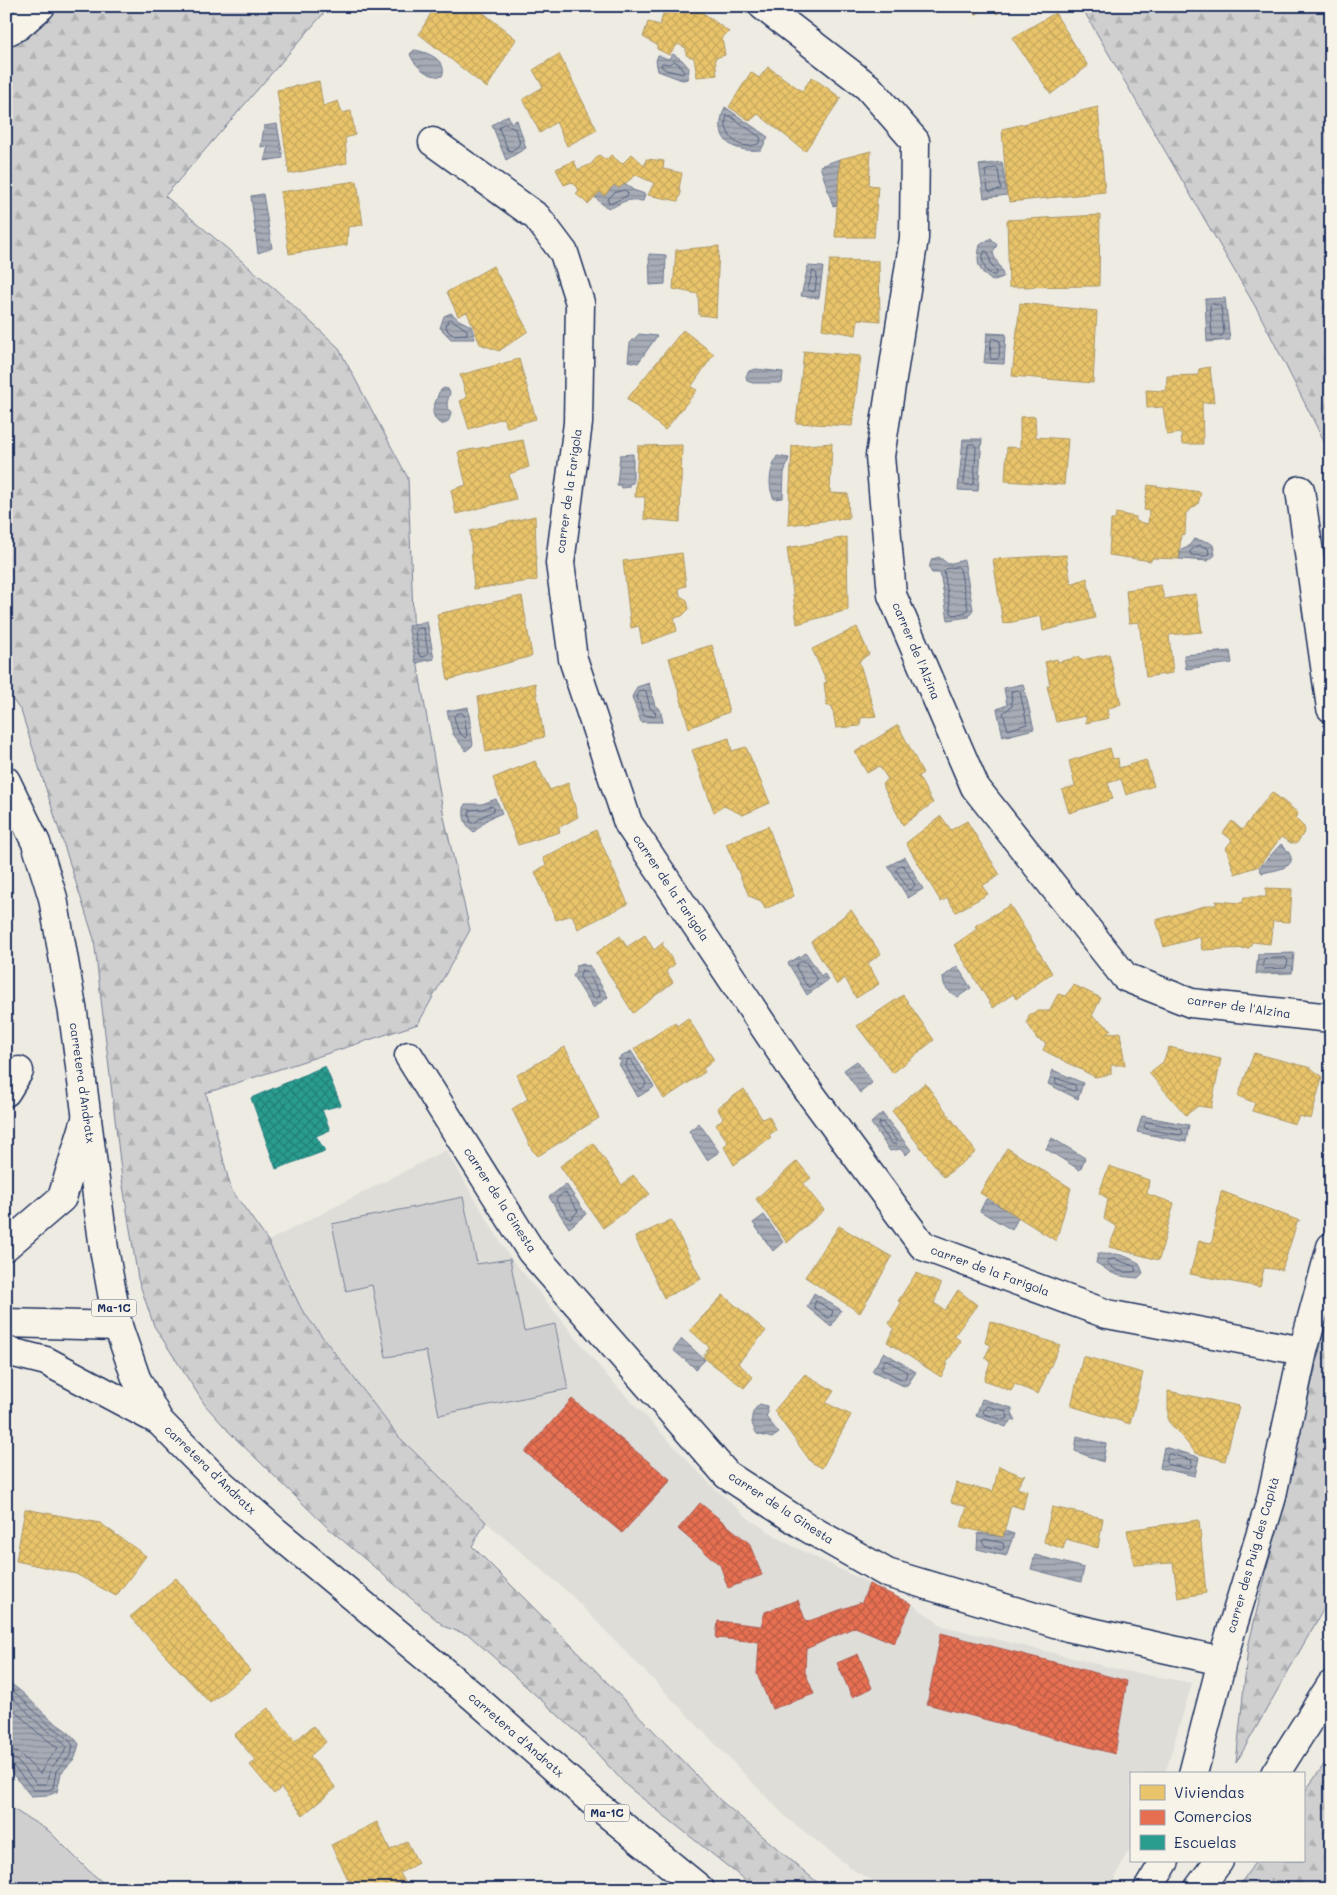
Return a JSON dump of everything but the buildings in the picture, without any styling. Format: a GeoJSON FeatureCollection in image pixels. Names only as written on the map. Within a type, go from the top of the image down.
{"type":"FeatureCollection","features":[{"type":"Feature","properties":{"kind":"main road"},"geometry":{"type":"LineString","coordinates":[[6,32],[18,26],[41,6]]}},
{"type":"Feature","properties":{"kind":"main road","name":"carrer de l'Alzina"},"geometry":{"type":"LineString","coordinates":[[763,6],[868,87],[915,141],[914,238],[880,456],[892,596],[975,788],[1125,977],[1191,1003],[1331,1018]]}},
{"type":"Feature","properties":{"kind":"main road","name":"carrer de la Farigola"},"geometry":{"type":"LineString","coordinates":[[433,142],[537,217],[564,253],[580,303],[578,423],[560,563],[573,659],[628,823],[793,1070],[922,1246],[1107,1314],[1303,1351]]}},
{"type":"Feature","properties":{"kind":"main road"},"geometry":{"type":"LineString","coordinates":[[1300,490],[1331,708]]}},
{"type":"Feature","properties":{"kind":"main road","name":"carretera d'Andratx"},"geometry":{"type":"LineString","coordinates":[[6,781],[36,843],[53,898],[73,1013],[104,1249],[118,1326],[136,1378],[158,1421],[216,1479],[276,1532],[474,1697],[592,1801],[700,1889]]}},
{"type":"Feature","properties":{"kind":"main road","name":"carrer de la Ginesta"},"geometry":{"type":"LineString","coordinates":[[409,1056],[531,1251],[727,1475],[808,1528],[887,1573],[1068,1627],[1222,1661]]}},
{"type":"Feature","properties":{"kind":"main road"},"geometry":{"type":"LineString","coordinates":[[6,1246],[62,1198],[87,1116]]}},
{"type":"Feature","properties":{"kind":"main road","name":"carrer des Puig des Capità"},"geometry":{"type":"LineString","coordinates":[[1194,1772],[1222,1661],[1271,1500],[1303,1351],[1331,1247]]}},
{"type":"Feature","properties":{"kind":"main road"},"geometry":{"type":"LineString","coordinates":[[6,1323],[118,1326]]}},
{"type":"Feature","properties":{"kind":"main road"},"geometry":{"type":"LineString","coordinates":[[6,1351],[46,1361],[158,1421]]}},
{"type":"Feature","properties":{"kind":"main road"},"geometry":{"type":"LineString","coordinates":[[1275,1772],[1331,1685]]}},
{"type":"Feature","properties":{"kind":"main road"},"geometry":{"type":"LineString","coordinates":[[1148,1889],[1164,1862]]}},
{"type":"Feature","properties":{"kind":"main road"},"geometry":{"type":"LineString","coordinates":[[1198,1889],[1218,1862]]}},
{"type":"Feature","properties":{"kind":"shaded area"},"geometry":{"type":"Polygon","coordinates":[[[446,1150],[507,1253],[606,1375],[710,1484],[749,1519],[792,1546],[912,1604],[943,1626],[1125,1671],[1192,1683],[1166,1772],[1130,1772],[1130,1850],[1126,1854],[1110,1889],[954,1889],[953,1886],[940,1889],[888,1889],[855,1871],[787,1818],[570,1594],[486,1522],[398,1436],[302,1310],[268,1241],[446,1150]]]}},
{"type":"Feature","properties":{"kind":"green space"},"geometry":{"type":"Polygon","coordinates":[[[6,6],[330,6],[165,196],[276,290],[338,347],[408,478],[414,643],[444,817],[470,930],[418,1024],[206,1093],[231,1189],[268,1241],[302,1310],[398,1436],[486,1522],[472,1546],[574,1648],[720,1800],[825,1889],[756,1889],[627,1786],[580,1735],[469,1635],[445,1627],[327,1527],[231,1434],[205,1405],[154,1326],[138,1279],[122,1179],[94,939],[21,711],[6,691],[6,6]]]}},
{"type":"Feature","properties":{"kind":"green space"},"geometry":{"type":"Polygon","coordinates":[[[1081,6],[1331,6],[1331,455],[1259,313],[1081,6]]]}},
{"type":"Feature","properties":{"kind":"green space"},"geometry":{"type":"Polygon","coordinates":[[[463,1197],[477,1264],[510,1259],[524,1331],[555,1324],[568,1389],[439,1415],[426,1351],[386,1357],[372,1285],[346,1291],[332,1224],[463,1197]]]}},
{"type":"Feature","properties":{"kind":"green space"},"geometry":{"type":"Polygon","coordinates":[[[1331,1303],[1331,1596],[1236,1763],[1248,1647],[1331,1303]]]}},
{"type":"Feature","properties":{"kind":"green space"},"geometry":{"type":"Polygon","coordinates":[[[1331,1755],[1331,1889],[1237,1889],[1255,1862],[1304,1862],[1304,1793],[1331,1755]]]}},
{"type":"Feature","properties":{"kind":"green space"},"geometry":{"type":"Polygon","coordinates":[[[6,1805],[49,1831],[89,1871],[111,1889],[6,1889],[6,1805]]]}},
{"type":"Feature","properties":{"kind":"water"},"geometry":{"type":"Polygon","coordinates":[[[414,50],[424,52],[439,61],[443,71],[442,76],[432,75],[418,67],[410,54],[414,50]]]}},
{"type":"Feature","properties":{"kind":"water"},"geometry":{"type":"Polygon","coordinates":[[[673,54],[689,68],[688,79],[682,80],[658,71],[656,61],[658,55],[668,59],[673,54]]]}},
{"type":"Feature","properties":{"kind":"water"},"geometry":{"type":"Polygon","coordinates":[[[725,107],[768,137],[761,150],[740,149],[726,141],[721,127],[725,107]]]}},
{"type":"Feature","properties":{"kind":"water"},"geometry":{"type":"Polygon","coordinates":[[[508,115],[511,123],[517,120],[526,148],[506,160],[492,125],[508,115]]]}},
{"type":"Feature","properties":{"kind":"water"},"geometry":{"type":"Polygon","coordinates":[[[277,124],[283,158],[264,161],[268,146],[261,147],[264,126],[277,124]]]}},
{"type":"Feature","properties":{"kind":"water"},"geometry":{"type":"Polygon","coordinates":[[[840,159],[837,205],[833,206],[820,166],[840,159]]]}},
{"type":"Feature","properties":{"kind":"water"},"geometry":{"type":"Polygon","coordinates":[[[1002,162],[1007,195],[984,198],[979,165],[1002,162]]]}},
{"type":"Feature","properties":{"kind":"water"},"geometry":{"type":"Polygon","coordinates":[[[625,183],[633,190],[645,194],[643,201],[625,201],[610,208],[606,207],[595,197],[600,192],[604,196],[614,185],[619,188],[625,183]]]}},
{"type":"Feature","properties":{"kind":"water"},"geometry":{"type":"Polygon","coordinates":[[[263,194],[272,248],[258,253],[251,196],[263,194]]]}},
{"type":"Feature","properties":{"kind":"water"},"geometry":{"type":"Polygon","coordinates":[[[991,238],[997,245],[993,252],[1003,277],[992,281],[983,273],[978,261],[980,245],[991,238]]]}},
{"type":"Feature","properties":{"kind":"water"},"geometry":{"type":"Polygon","coordinates":[[[649,254],[666,255],[665,284],[650,285],[649,254]]]}},
{"type":"Feature","properties":{"kind":"water"},"geometry":{"type":"Polygon","coordinates":[[[808,266],[823,267],[819,298],[801,296],[808,266]]]}},
{"type":"Feature","properties":{"kind":"water"},"geometry":{"type":"Polygon","coordinates":[[[1225,298],[1230,340],[1207,342],[1205,299],[1225,298]]]}},
{"type":"Feature","properties":{"kind":"water"},"geometry":{"type":"Polygon","coordinates":[[[451,313],[459,320],[471,326],[475,339],[451,339],[440,328],[444,316],[451,313]]]}},
{"type":"Feature","properties":{"kind":"water"},"geometry":{"type":"Polygon","coordinates":[[[987,333],[1006,334],[1004,364],[984,363],[987,333]]]}},
{"type":"Feature","properties":{"kind":"water"},"geometry":{"type":"Polygon","coordinates":[[[639,334],[657,336],[638,363],[628,361],[630,343],[639,334]]]}},
{"type":"Feature","properties":{"kind":"water"},"geometry":{"type":"Polygon","coordinates":[[[756,369],[783,372],[782,383],[753,383],[747,381],[746,376],[749,371],[756,369]]]}},
{"type":"Feature","properties":{"kind":"water"},"geometry":{"type":"Polygon","coordinates":[[[444,388],[448,389],[450,393],[447,405],[451,412],[447,423],[441,424],[435,418],[433,409],[440,391],[444,388]]]}},
{"type":"Feature","properties":{"kind":"water"},"geometry":{"type":"Polygon","coordinates":[[[963,439],[982,439],[978,491],[958,490],[963,439]]]}},
{"type":"Feature","properties":{"kind":"water"},"geometry":{"type":"Polygon","coordinates":[[[633,454],[633,483],[629,484],[629,487],[621,488],[620,485],[617,485],[620,455],[633,454]]]}},
{"type":"Feature","properties":{"kind":"water"},"geometry":{"type":"Polygon","coordinates":[[[777,456],[789,458],[784,473],[783,498],[774,499],[770,478],[777,456]]]}},
{"type":"Feature","properties":{"kind":"water"},"geometry":{"type":"Polygon","coordinates":[[[1194,539],[1209,542],[1213,545],[1215,555],[1208,561],[1179,559],[1181,550],[1188,547],[1194,539]]]}},
{"type":"Feature","properties":{"kind":"water"},"geometry":{"type":"Polygon","coordinates":[[[939,557],[948,564],[964,560],[973,609],[969,617],[948,620],[940,573],[932,573],[930,568],[932,559],[939,557]]]}},
{"type":"Feature","properties":{"kind":"water"},"geometry":{"type":"Polygon","coordinates":[[[427,621],[434,659],[416,663],[408,626],[427,621]]]}},
{"type":"Feature","properties":{"kind":"water"},"geometry":{"type":"Polygon","coordinates":[[[1230,651],[1232,663],[1186,669],[1184,655],[1230,651]]]}},
{"type":"Feature","properties":{"kind":"water"},"geometry":{"type":"Polygon","coordinates":[[[649,683],[655,706],[660,709],[663,722],[641,722],[632,697],[637,687],[649,683]]]}},
{"type":"Feature","properties":{"kind":"water"},"geometry":{"type":"Polygon","coordinates":[[[1023,684],[1034,729],[1003,737],[997,709],[1007,705],[1004,688],[1023,684]]]}},
{"type":"Feature","properties":{"kind":"water"},"geometry":{"type":"Polygon","coordinates":[[[468,707],[473,745],[466,751],[453,734],[447,711],[468,707]]]}},
{"type":"Feature","properties":{"kind":"water"},"geometry":{"type":"Polygon","coordinates":[[[496,799],[502,813],[488,819],[474,832],[465,820],[465,804],[482,804],[496,799]]]}},
{"type":"Feature","properties":{"kind":"water"},"geometry":{"type":"Polygon","coordinates":[[[1281,844],[1288,851],[1291,862],[1283,868],[1262,873],[1259,868],[1281,844]]]}},
{"type":"Feature","properties":{"kind":"water"},"geometry":{"type":"Polygon","coordinates":[[[905,857],[923,889],[908,898],[888,866],[905,857]]]}},
{"type":"Feature","properties":{"kind":"water"},"geometry":{"type":"Polygon","coordinates":[[[806,953],[821,976],[824,973],[828,980],[807,995],[788,963],[806,953]]]}},
{"type":"Feature","properties":{"kind":"water"},"geometry":{"type":"Polygon","coordinates":[[[1294,953],[1292,973],[1256,974],[1258,954],[1294,953]]]}},
{"type":"Feature","properties":{"kind":"water"},"geometry":{"type":"Polygon","coordinates":[[[589,965],[608,997],[593,1008],[573,976],[576,966],[589,965]]]}},
{"type":"Feature","properties":{"kind":"water"},"geometry":{"type":"Polygon","coordinates":[[[957,966],[971,988],[958,997],[947,989],[943,977],[957,966]]]}},
{"type":"Feature","properties":{"kind":"water"},"geometry":{"type":"Polygon","coordinates":[[[631,1051],[654,1087],[638,1097],[619,1064],[622,1063],[618,1059],[631,1051]]]}},
{"type":"Feature","properties":{"kind":"water"},"geometry":{"type":"Polygon","coordinates":[[[857,1061],[872,1083],[860,1093],[844,1070],[857,1061]]]}},
{"type":"Feature","properties":{"kind":"water"},"geometry":{"type":"Polygon","coordinates":[[[1053,1070],[1083,1083],[1078,1099],[1048,1084],[1053,1070]]]}},
{"type":"Feature","properties":{"kind":"water"},"geometry":{"type":"Polygon","coordinates":[[[882,1113],[911,1150],[906,1155],[900,1149],[890,1151],[871,1123],[882,1113]]]}},
{"type":"Feature","properties":{"kind":"water"},"geometry":{"type":"Polygon","coordinates":[[[1142,1116],[1189,1125],[1186,1142],[1137,1132],[1142,1116]]]}},
{"type":"Feature","properties":{"kind":"water"},"geometry":{"type":"Polygon","coordinates":[[[699,1123],[719,1152],[707,1160],[689,1131],[699,1123]]]}},
{"type":"Feature","properties":{"kind":"water"},"geometry":{"type":"Polygon","coordinates":[[[1052,1138],[1085,1158],[1080,1170],[1046,1149],[1052,1138]]]}},
{"type":"Feature","properties":{"kind":"water"},"geometry":{"type":"Polygon","coordinates":[[[566,1184],[586,1214],[569,1228],[549,1197],[566,1184]]]}},
{"type":"Feature","properties":{"kind":"water"},"geometry":{"type":"Polygon","coordinates":[[[986,1199],[1019,1216],[1012,1230],[980,1211],[986,1199]]]}},
{"type":"Feature","properties":{"kind":"water"},"geometry":{"type":"Polygon","coordinates":[[[764,1215],[783,1242],[773,1251],[753,1223],[764,1215]]]}},
{"type":"Feature","properties":{"kind":"water"},"geometry":{"type":"Polygon","coordinates":[[[1098,1253],[1125,1256],[1139,1263],[1143,1273],[1138,1278],[1113,1274],[1096,1263],[1098,1253]]]}},
{"type":"Feature","properties":{"kind":"water"},"geometry":{"type":"Polygon","coordinates":[[[814,1293],[841,1310],[831,1327],[807,1307],[814,1293]]]}},
{"type":"Feature","properties":{"kind":"water"},"geometry":{"type":"Polygon","coordinates":[[[682,1339],[705,1360],[696,1369],[673,1350],[682,1339]]]}},
{"type":"Feature","properties":{"kind":"water"},"geometry":{"type":"Polygon","coordinates":[[[884,1352],[916,1372],[906,1387],[872,1371],[884,1352]]]}},
{"type":"Feature","properties":{"kind":"water"},"geometry":{"type":"Polygon","coordinates":[[[982,1399],[1012,1408],[1015,1420],[1008,1423],[1006,1427],[976,1416],[982,1399]]]}},
{"type":"Feature","properties":{"kind":"water"},"geometry":{"type":"Polygon","coordinates":[[[760,1404],[767,1406],[768,1412],[766,1417],[779,1433],[772,1438],[757,1434],[753,1426],[752,1415],[760,1404]]]}},
{"type":"Feature","properties":{"kind":"water"},"geometry":{"type":"Polygon","coordinates":[[[1077,1436],[1106,1444],[1103,1462],[1075,1451],[1077,1436]]]}},
{"type":"Feature","properties":{"kind":"water"},"geometry":{"type":"Polygon","coordinates":[[[1164,1447],[1199,1457],[1195,1476],[1160,1468],[1164,1447]]]}},
{"type":"Feature","properties":{"kind":"water"},"geometry":{"type":"Polygon","coordinates":[[[1005,1531],[1014,1534],[1006,1556],[977,1549],[978,1533],[1003,1537],[1005,1531]]]}},
{"type":"Feature","properties":{"kind":"water"},"geometry":{"type":"Polygon","coordinates":[[[1035,1555],[1084,1568],[1081,1582],[1031,1569],[1035,1555]]]}},
{"type":"Feature","properties":{"kind":"water"},"geometry":{"type":"Polygon","coordinates":[[[6,1681],[29,1698],[79,1744],[75,1758],[61,1773],[57,1792],[49,1795],[31,1796],[6,1766],[6,1681]]]}}]}
